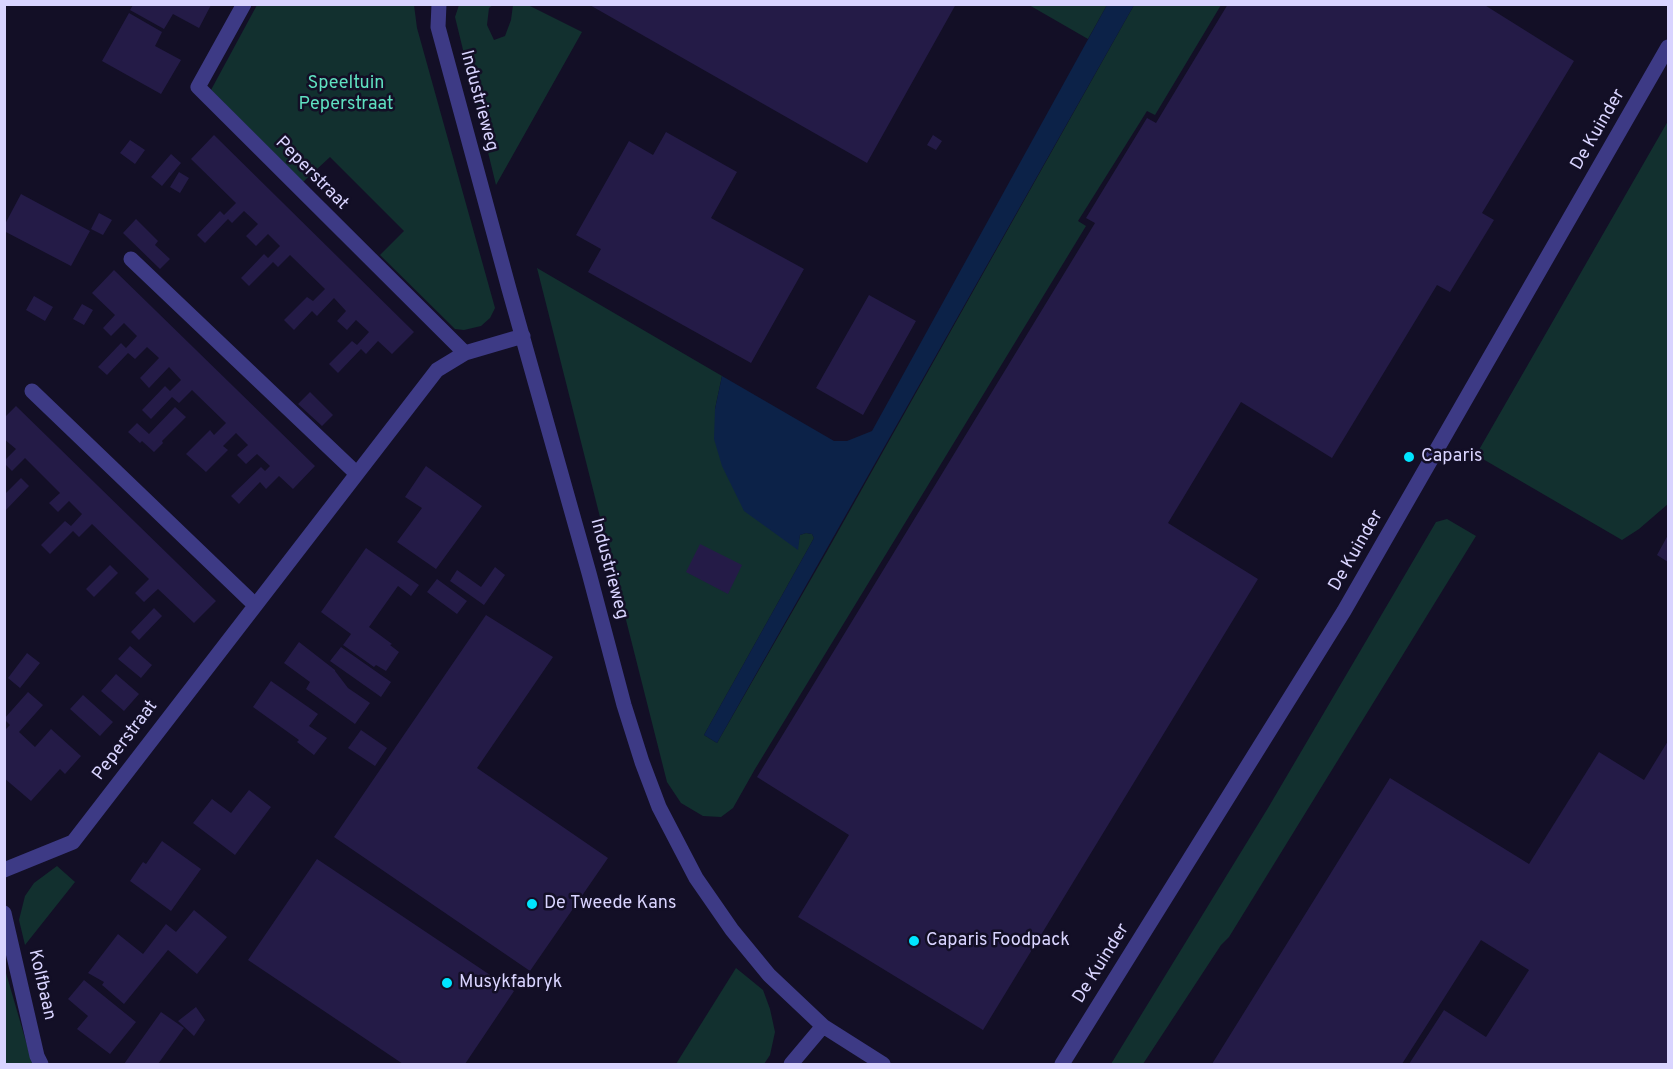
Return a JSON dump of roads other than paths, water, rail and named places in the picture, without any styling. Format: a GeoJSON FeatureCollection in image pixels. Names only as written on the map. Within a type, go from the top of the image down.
{"type":"FeatureCollection","features":[{"type":"Feature","properties":{"kind":"street","name":"Peperstraat"},"geometry":{"type":"LineString","coordinates":[[244,4],[198,87],[465,354]]}},
{"type":"Feature","properties":{"kind":"street","name":"Industrieweg"},"geometry":{"type":"LineString","coordinates":[[438,4],[438,27],[624,705],[659,807],[696,878],[732,930],[769,975],[823,1026],[883,1065]]}},
{"type":"Feature","properties":{"kind":"street","name":"De Kuinder"},"geometry":{"type":"LineString","coordinates":[[1062,1065],[1344,611],[1668,47]]}},
{"type":"Feature","properties":{"kind":"street"},"geometry":{"type":"LineString","coordinates":[[132,259],[356,473]]}},
{"type":"Feature","properties":{"kind":"street","name":"Peperstraat"},"geometry":{"type":"LineString","coordinates":[[4,870],[73,842],[437,370],[465,354],[523,336]]}},
{"type":"Feature","properties":{"kind":"street"},"geometry":{"type":"LineString","coordinates":[[32,391],[255,605]]}},
{"type":"Feature","properties":{"kind":"street","name":"Kolfbaan"},"geometry":{"type":"LineString","coordinates":[[4,913],[41,1065]]}},
{"type":"Feature","properties":{"kind":"street"},"geometry":{"type":"LineString","coordinates":[[791,1065],[823,1026]]}},
{"type":"Feature","properties":{"kind":"water"},"geometry":{"type":"Polygon","coordinates":[[[1107,5],[1134,5],[717,743],[704,735],[814,538],[812,534],[800,535],[798,550],[744,511],[722,466],[714,439],[715,409],[722,376],[834,441],[847,441],[872,431],[1107,5]]]}},
{"type":"Feature","properties":{"kind":"place","name":"Caparis"},"geometry":{"type":"Point","coordinates":[1409,457]}},
{"type":"Feature","properties":{"kind":"place","name":"De Tweede Kans"},"geometry":{"type":"Point","coordinates":[532,904]}},
{"type":"Feature","properties":{"kind":"place","name":"Caparis Foodpack"},"geometry":{"type":"Point","coordinates":[914,941]}},
{"type":"Feature","properties":{"kind":"place","name":"Musykfabryk"},"geometry":{"type":"Point","coordinates":[447,983]}},
{"type":"Feature","properties":{"kind":"park label","name":"Speeltuin Peperstraat"},"geometry":{"type":"Point","coordinates":[346,94]}}]}
